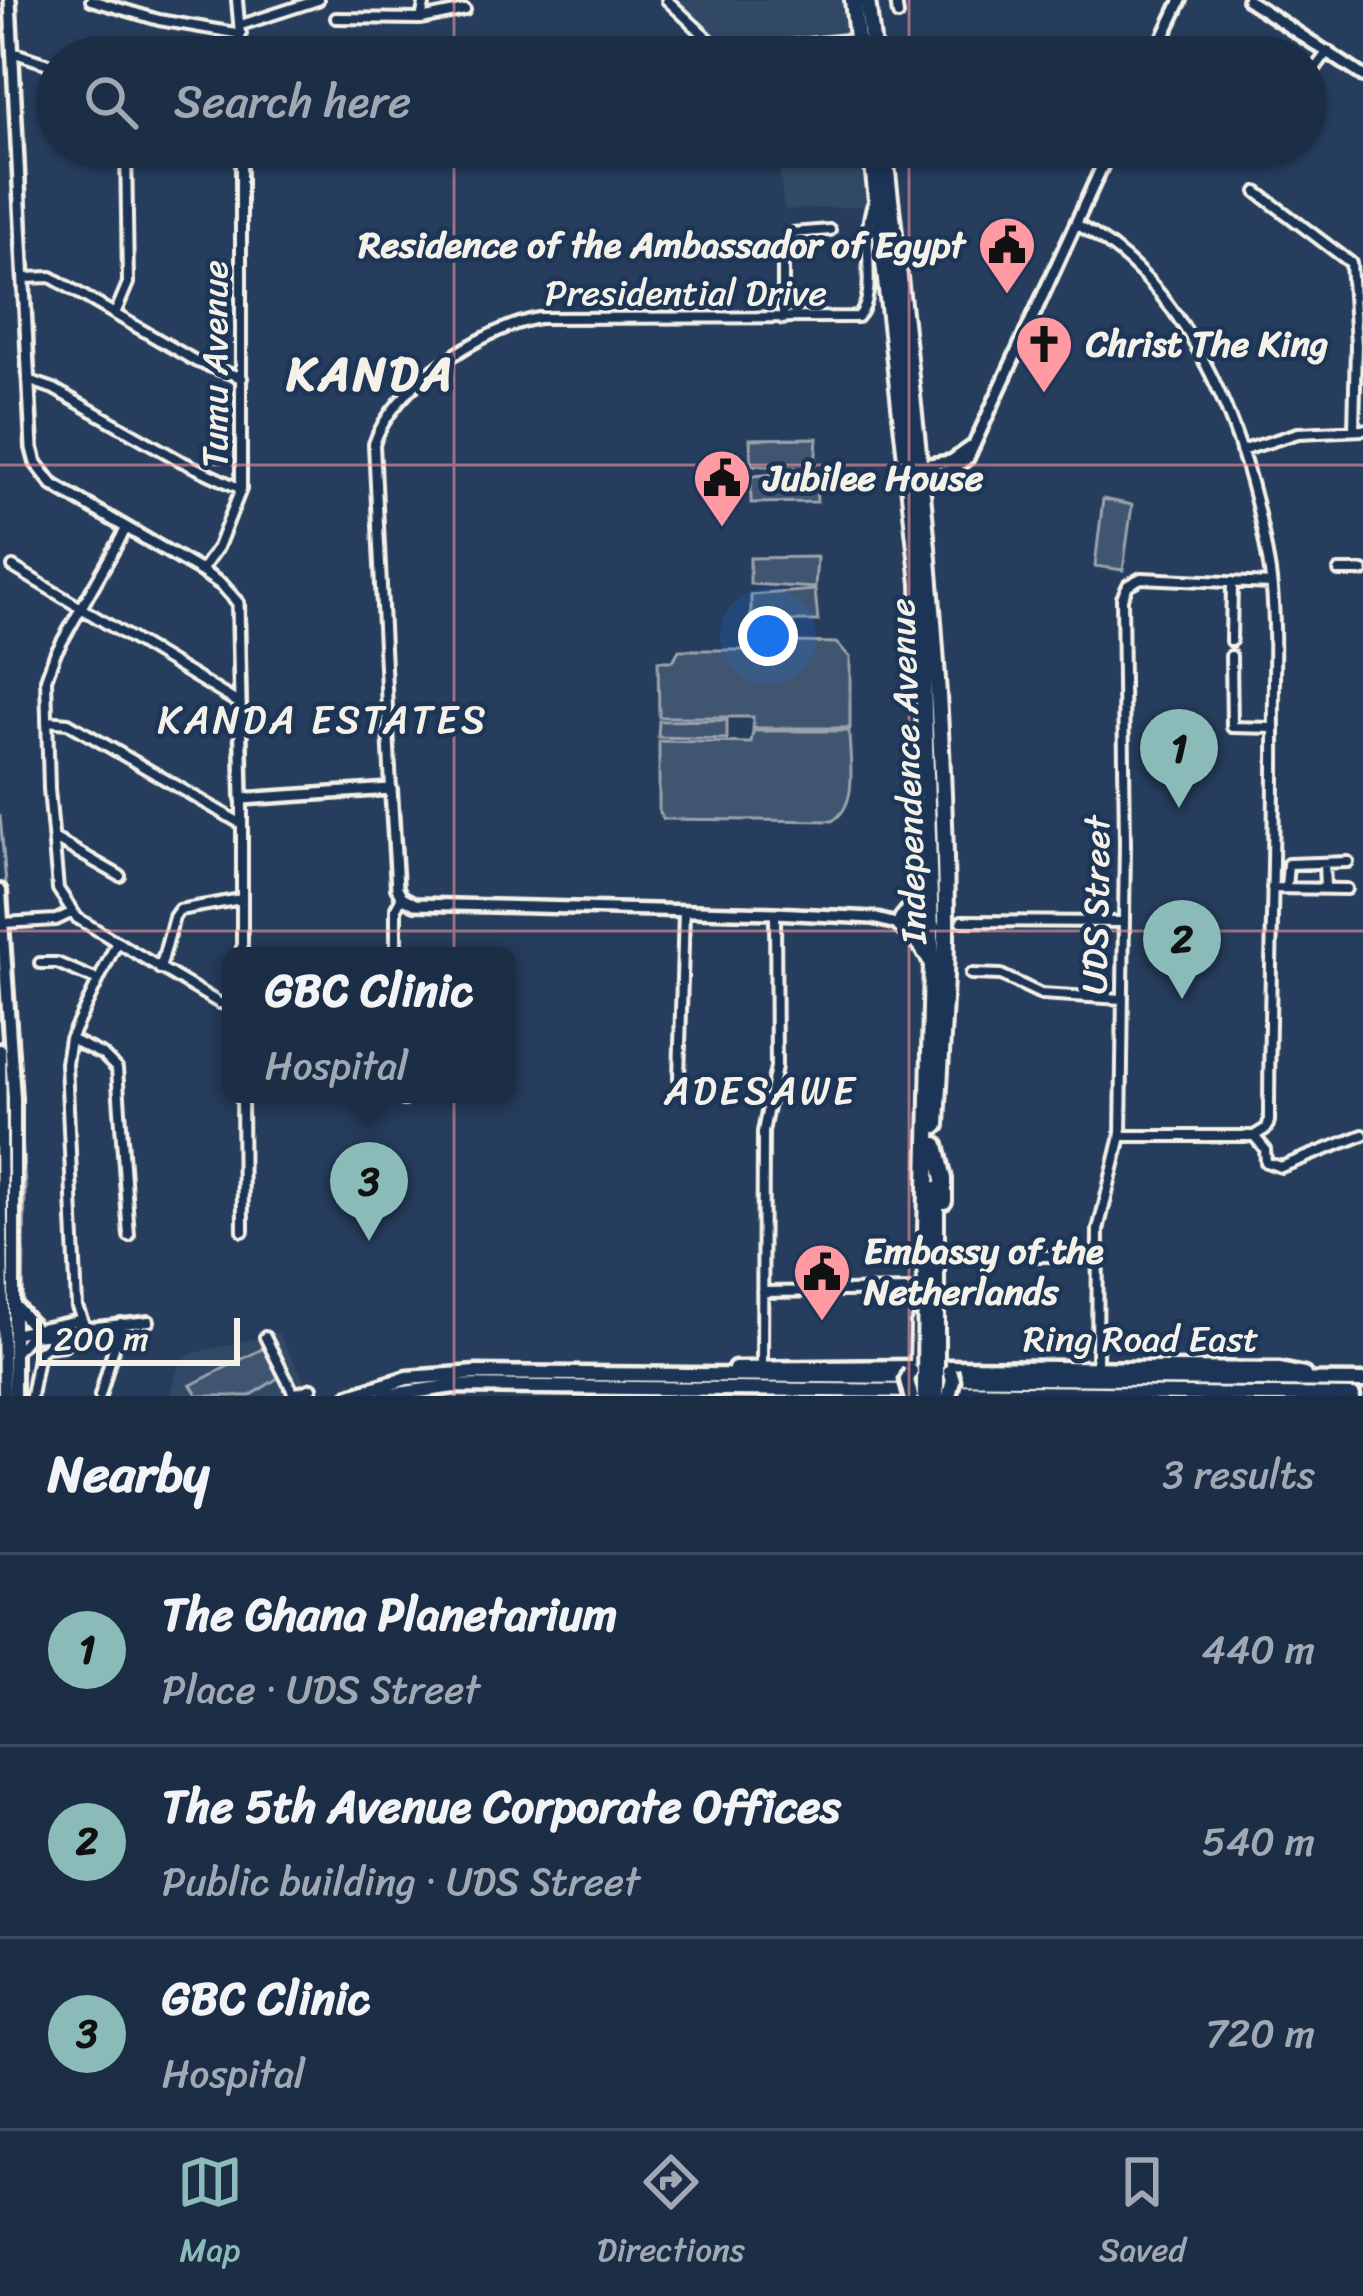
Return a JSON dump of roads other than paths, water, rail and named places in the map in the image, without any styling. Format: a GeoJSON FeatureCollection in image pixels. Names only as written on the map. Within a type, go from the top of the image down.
{"type":"FeatureCollection","features":[{"type":"Feature","properties":{"kind":"highway"},"geometry":{"type":"LineString","coordinates":[[853,0],[863,36]]}},
{"type":"Feature","properties":{"kind":"highway"},"geometry":{"type":"LineString","coordinates":[[864,36],[867,0]]}},
{"type":"Feature","properties":{"kind":"highway","name":"Independence Avenue"},"geometry":{"type":"LineString","coordinates":[[875,168],[916,471],[929,885],[943,923],[932,962],[925,1396]]}},
{"type":"Feature","properties":{"kind":"highway","name":"Independence Avenue"},"geometry":{"type":"LineString","coordinates":[[886,168],[940,697],[943,923],[932,1146]]}},
{"type":"Feature","properties":{"kind":"highway"},"geometry":{"type":"LineString","coordinates":[[929,885],[898,922],[932,962]]}},
{"type":"Feature","properties":{"kind":"highway"},"geometry":{"type":"LineString","coordinates":[[914,1367],[920,1178],[932,1146]]}},
{"type":"Feature","properties":{"kind":"highway"},"geometry":{"type":"LineString","coordinates":[[932,1146],[944,1180],[945,1367]]}},
{"type":"Feature","properties":{"kind":"highway","name":"Independence Avenue"},"geometry":{"type":"LineString","coordinates":[[931,1233],[936,1396]]}},
{"type":"Feature","properties":{"kind":"main road"},"geometry":{"type":"LineString","coordinates":[[0,891],[14,1098],[14,1396]]}},
{"type":"Feature","properties":{"kind":"main road"},"geometry":{"type":"LineString","coordinates":[[0,1050],[4,1396]]}},
{"type":"Feature","properties":{"kind":"main road"},"geometry":{"type":"LineString","coordinates":[[16,1307],[34,1328]]}},
{"type":"Feature","properties":{"kind":"main road","name":"Ring Road East"},"geometry":{"type":"LineString","coordinates":[[688,1383],[762,1367],[1280,1370],[1334,1381]]}},
{"type":"Feature","properties":{"kind":"main road"},"geometry":{"type":"LineString","coordinates":[[911,1396],[908,1380],[914,1367]]}},
{"type":"Feature","properties":{"kind":"main road"},"geometry":{"type":"LineString","coordinates":[[945,1367],[953,1389],[949,1396]]}},
{"type":"Feature","properties":{"kind":"main road"},"geometry":{"type":"LineString","coordinates":[[350,1396],[407,1378],[476,1373],[551,1381],[688,1383],[730,1396]]}},
{"type":"Feature","properties":{"kind":"main road","name":"Ring Road East"},"geometry":{"type":"LineString","coordinates":[[688,1383],[804,1377],[1363,1382]]}},
{"type":"Feature","properties":{"kind":"main road"},"geometry":{"type":"LineString","coordinates":[[385,1396],[454,1386],[492,1391],[551,1381]]}},
{"type":"Feature","properties":{"kind":"main road","name":"Ring Road East"},"geometry":{"type":"LineString","coordinates":[[688,1383],[1353,1396]]}},
{"type":"Feature","properties":{"kind":"street"},"geometry":{"type":"LineString","coordinates":[[10,0],[32,448],[53,485],[201,572],[233,595],[240,608],[242,947]]}},
{"type":"Feature","properties":{"kind":"street"},"geometry":{"type":"LineString","coordinates":[[91,0],[159,20],[241,29],[318,0]]}},
{"type":"Feature","properties":{"kind":"street"},"geometry":{"type":"LineString","coordinates":[[237,0],[241,36]]}},
{"type":"Feature","properties":{"kind":"street"},"geometry":{"type":"LineString","coordinates":[[421,19],[425,0]]}},
{"type":"Feature","properties":{"kind":"street"},"geometry":{"type":"LineString","coordinates":[[667,0],[705,36]]}},
{"type":"Feature","properties":{"kind":"street"},"geometry":{"type":"LineString","coordinates":[[896,0],[898,15]]}},
{"type":"Feature","properties":{"kind":"street"},"geometry":{"type":"LineString","coordinates":[[1164,36],[1181,0]]}},
{"type":"Feature","properties":{"kind":"street"},"geometry":{"type":"LineString","coordinates":[[1248,0],[1303,36]]}},
{"type":"Feature","properties":{"kind":"street"},"geometry":{"type":"LineString","coordinates":[[336,18],[421,19],[465,10]]}},
{"type":"Feature","properties":{"kind":"street"},"geometry":{"type":"LineString","coordinates":[[12,52],[36,60]]}},
{"type":"Feature","properties":{"kind":"street"},"geometry":{"type":"LineString","coordinates":[[1328,52],[1363,76]]}},
{"type":"Feature","properties":{"kind":"street"},"geometry":{"type":"LineString","coordinates":[[115,314],[128,283],[126,168]]}},
{"type":"Feature","properties":{"kind":"street","name":"Tumu Avenue"},"geometry":{"type":"LineString","coordinates":[[201,572],[218,548],[242,489],[242,168]]}},
{"type":"Feature","properties":{"kind":"street"},"geometry":{"type":"LineString","coordinates":[[916,471],[951,461],[971,447],[1101,168]]}},
{"type":"Feature","properties":{"kind":"street"},"geometry":{"type":"LineString","coordinates":[[1240,451],[1298,433],[1359,430],[1351,263],[1256,192]]}},
{"type":"Feature","properties":{"kind":"street","name":"Presidential Drive"},"geometry":{"type":"LineString","coordinates":[[402,898],[396,884],[374,444],[388,413],[437,369],[509,324],[539,318],[858,317],[865,310],[866,224],[878,194]]}},
{"type":"Feature","properties":{"kind":"street"},"geometry":{"type":"LineString","coordinates":[[1076,224],[1122,256],[1158,293],[1195,345],[1240,451],[1271,584],[1273,888],[1266,1162],[1291,1166],[1363,1135]]}},
{"type":"Feature","properties":{"kind":"street"},"geometry":{"type":"LineString","coordinates":[[783,320],[783,244],[792,233],[830,230]]}},
{"type":"Feature","properties":{"kind":"street"},"geometry":{"type":"LineString","coordinates":[[24,278],[51,278],[196,362],[242,378]]}},
{"type":"Feature","properties":{"kind":"street"},"geometry":{"type":"LineString","coordinates":[[28,380],[55,389],[179,460],[242,489]]}},
{"type":"Feature","properties":{"kind":"street"},"geometry":{"type":"LineString","coordinates":[[127,530],[49,666],[47,722],[58,889],[71,913],[222,1003]]}},
{"type":"Feature","properties":{"kind":"street"},"geometry":{"type":"LineString","coordinates":[[13,567],[240,704]]}},
{"type":"Feature","properties":{"kind":"street"},"geometry":{"type":"LineString","coordinates":[[1340,571],[1363,571]]}},
{"type":"Feature","properties":{"kind":"street","name":"UDS Street"},"geometry":{"type":"LineString","coordinates":[[1096,1370],[1096,1256],[1101,1214],[1121,1136],[1122,598],[1128,585],[1141,578],[1271,584]]}},
{"type":"Feature","properties":{"kind":"street"},"geometry":{"type":"LineString","coordinates":[[1231,640],[1232,582]]}},
{"type":"Feature","properties":{"kind":"street"},"geometry":{"type":"LineString","coordinates":[[1231,656],[1232,727],[1274,728]]}},
{"type":"Feature","properties":{"kind":"street"},"geometry":{"type":"LineString","coordinates":[[47,722],[68,723],[240,824]]}},
{"type":"Feature","properties":{"kind":"street"},"geometry":{"type":"LineString","coordinates":[[242,799],[391,789]]}},
{"type":"Feature","properties":{"kind":"street"},"geometry":{"type":"LineString","coordinates":[[53,838],[120,876]]}},
{"type":"Feature","properties":{"kind":"street"},"geometry":{"type":"LineString","coordinates":[[1286,888],[1288,864],[1348,862]]}},
{"type":"Feature","properties":{"kind":"street"},"geometry":{"type":"LineString","coordinates":[[1324,863],[1324,889]]}},
{"type":"Feature","properties":{"kind":"street"},"geometry":{"type":"LineString","coordinates":[[1273,888],[1347,889]]}},
{"type":"Feature","properties":{"kind":"street"},"geometry":{"type":"LineString","coordinates":[[160,969],[179,910],[242,898]]}},
{"type":"Feature","properties":{"kind":"street"},"geometry":{"type":"LineString","coordinates":[[396,947],[396,908],[402,898],[415,904],[898,922],[1123,922]]}},
{"type":"Feature","properties":{"kind":"street"},"geometry":{"type":"LineString","coordinates":[[679,1078],[684,912]]}},
{"type":"Feature","properties":{"kind":"street"},"geometry":{"type":"LineString","coordinates":[[3,923],[56,920],[71,913]]}},
{"type":"Feature","properties":{"kind":"street"},"geometry":{"type":"LineString","coordinates":[[762,1367],[763,1132],[776,1067],[775,914]]}},
{"type":"Feature","properties":{"kind":"street"},"geometry":{"type":"LineString","coordinates":[[14,1353],[29,1336],[61,1334],[80,1339],[86,1325],[77,1307],[65,1080],[70,1039],[117,942]]}},
{"type":"Feature","properties":{"kind":"street"},"geometry":{"type":"LineString","coordinates":[[40,963],[57,963],[97,980]]}},
{"type":"Feature","properties":{"kind":"street"},"geometry":{"type":"LineString","coordinates":[[971,974],[1001,975],[1041,994],[1122,999]]}},
{"type":"Feature","properties":{"kind":"street"},"geometry":{"type":"LineString","coordinates":[[70,1039],[103,1055],[117,1069],[129,1237]]}},
{"type":"Feature","properties":{"kind":"street"},"geometry":{"type":"LineString","coordinates":[[242,1103],[243,1231]]}},
{"type":"Feature","properties":{"kind":"street"},"geometry":{"type":"LineString","coordinates":[[1121,1136],[1255,1136],[1267,1128]]}},
{"type":"Feature","properties":{"kind":"street"},"geometry":{"type":"LineString","coordinates":[[1255,1136],[1265,1149]]}},
{"type":"Feature","properties":{"kind":"street"},"geometry":{"type":"LineString","coordinates":[[1036,1256],[1096,1256]]}},
{"type":"Feature","properties":{"kind":"street"},"geometry":{"type":"LineString","coordinates":[[762,1292],[920,1290]]}},
{"type":"Feature","properties":{"kind":"street"},"geometry":{"type":"LineString","coordinates":[[71,1322],[77,1307]]}},
{"type":"Feature","properties":{"kind":"street"},"geometry":{"type":"LineString","coordinates":[[3,1343],[17,1330],[71,1322],[149,1321]]}},
{"type":"Feature","properties":{"kind":"street"},"geometry":{"type":"LineString","coordinates":[[100,1396],[121,1323]]}},
{"type":"Feature","properties":{"kind":"street"},"geometry":{"type":"LineString","coordinates":[[265,1336],[294,1394],[312,1388]]}},
{"type":"Feature","properties":{"kind":"street"},"geometry":{"type":"LineString","coordinates":[[31,1396],[40,1352],[64,1345]]}},
{"type":"Feature","properties":{"kind":"waterway"},"geometry":{"type":"LineString","coordinates":[[0,816],[9,917]]}},
{"type":"Feature","properties":{"kind":"waterway"},"geometry":{"type":"LineString","coordinates":[[10,927],[25,1186],[23,1306]]}},
{"type":"Feature","properties":{"kind":"place","name":"Residence of the Ambassador of Egypt"},"geometry":{"type":"Point","coordinates":[1007,296]}},
{"type":"Feature","properties":{"kind":"place","name":"Christ The King"},"geometry":{"type":"Point","coordinates":[1044,395]}},
{"type":"Feature","properties":{"kind":"place","name":"Jubilee House"},"geometry":{"type":"Point","coordinates":[722,529]}},
{"type":"Feature","properties":{"kind":"place","name":"The Ghana Planetarium"},"geometry":{"type":"Point","coordinates":[1179,808]}},
{"type":"Feature","properties":{"kind":"place","name":"The 5th Avenue Corporate Offices"},"geometry":{"type":"Point","coordinates":[1182,999]}},
{"type":"Feature","properties":{"kind":"place","name":"GBC Clinic"},"geometry":{"type":"Point","coordinates":[369,1241]}},
{"type":"Feature","properties":{"kind":"place","name":"Embassy of the Netherlands"},"geometry":{"type":"Point","coordinates":[822,1323]}},
{"type":"Feature","properties":{"kind":"district","name":"KANDA"},"geometry":{"type":"Point","coordinates":[371,373]}},
{"type":"Feature","properties":{"kind":"district","name":"KANDA ESTATES"},"geometry":{"type":"Point","coordinates":[323,719]}},
{"type":"Feature","properties":{"kind":"district","name":"ADESAWE"},"geometry":{"type":"Point","coordinates":[761,1090]}}]}
